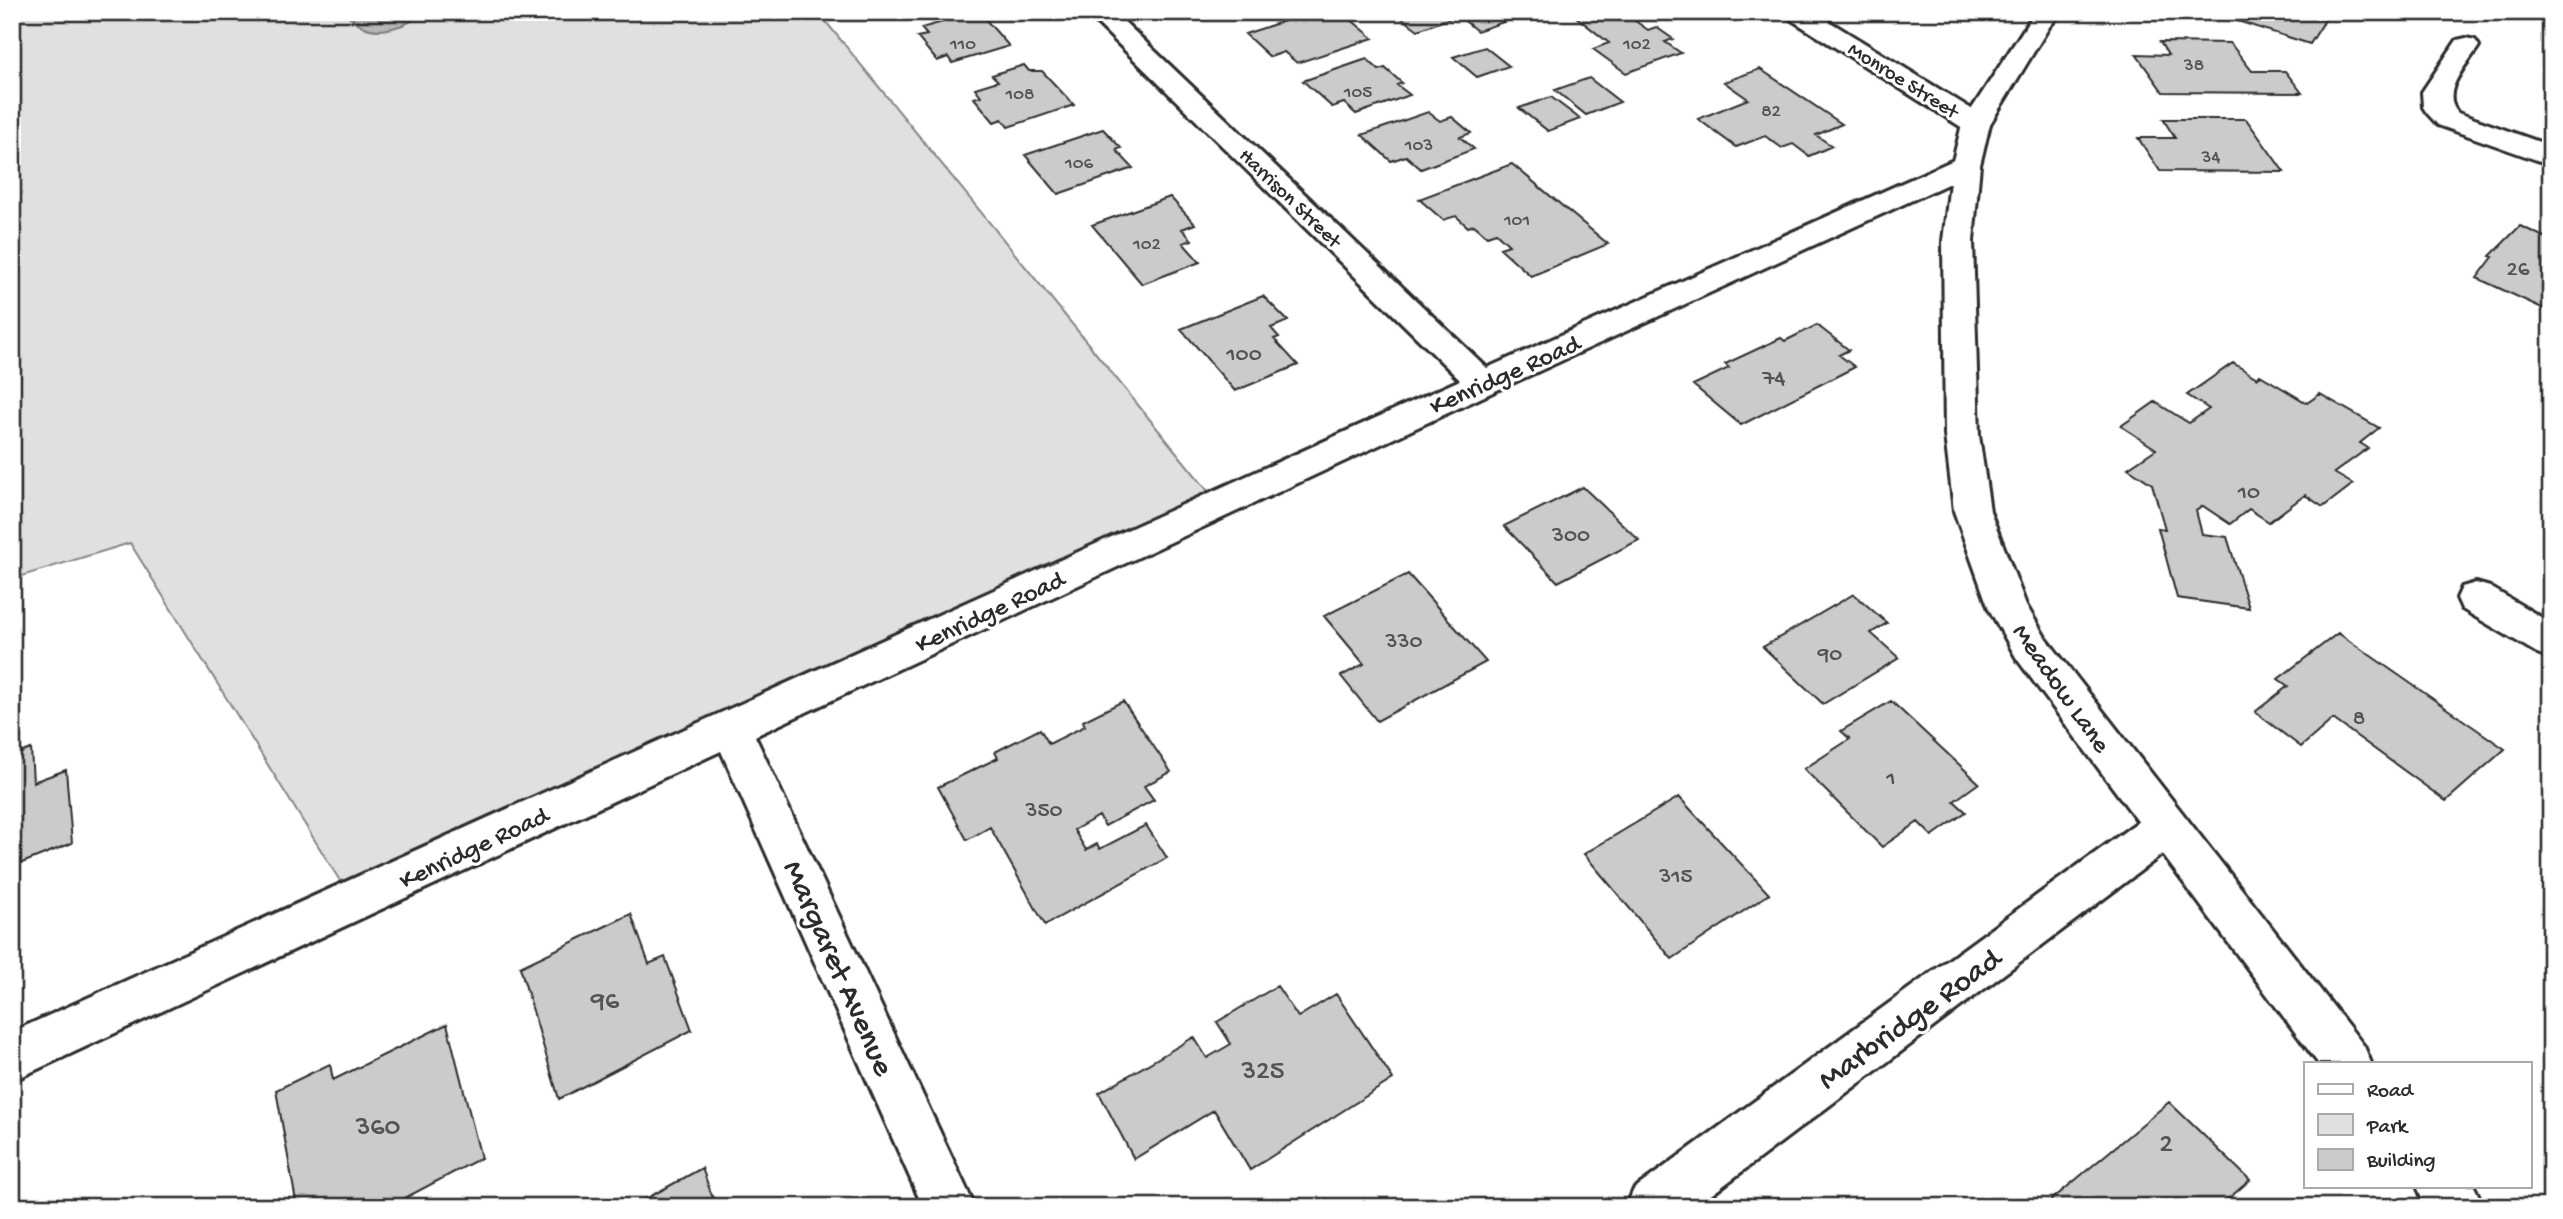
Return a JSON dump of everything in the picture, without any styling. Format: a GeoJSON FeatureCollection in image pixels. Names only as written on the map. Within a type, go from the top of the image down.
{"type":"FeatureCollection","features":[{"type":"Feature","properties":{"kind":"street","name":"Harrison Street"},"geometry":{"type":"LineString","coordinates":[[1099,12],[1483,383]]}},
{"type":"Feature","properties":{"kind":"street","name":"Monroe Street"},"geometry":{"type":"LineString","coordinates":[[1796,12],[1976,124]]}},
{"type":"Feature","properties":{"kind":"street","name":"Meadow Lane"},"geometry":{"type":"LineString","coordinates":[[2049,12],[2039,23],[1976,124],[1966,164],[1958,241],[1962,435],[1972,510],[2008,608],[2031,649],[2346,1062]]}},
{"type":"Feature","properties":{"kind":"street"},"geometry":{"type":"LineString","coordinates":[[2466,46],[2436,92],[2437,107],[2448,119],[2551,156]]}},
{"type":"Feature","properties":{"kind":"street","name":"Kenridge Road"},"geometry":{"type":"LineString","coordinates":[[12,1057],[1966,164]]}},
{"type":"Feature","properties":{"kind":"street"},"geometry":{"type":"LineString","coordinates":[[2476,598],[2551,642]]}},
{"type":"Feature","properties":{"kind":"street","name":"Margaret Avenue"},"geometry":{"type":"LineString","coordinates":[[730,728],[753,772],[949,1207]]}},
{"type":"Feature","properties":{"kind":"street","name":"Marbridge Road"},"geometry":{"type":"LineString","coordinates":[[1652,1207],[2165,827]]}},
{"type":"Feature","properties":{"kind":"street"},"geometry":{"type":"LineString","coordinates":[[2444,1188],[2458,1207]]}},
{"type":"Feature","properties":{"kind":"green space"},"geometry":{"type":"Polygon","coordinates":[[[12,12],[818,12],[1217,502],[350,897],[130,543],[12,579],[12,12]]]}},
{"type":"Feature","properties":{"kind":"shaded area"},"geometry":{"type":"Polygon","coordinates":[[[339,12],[422,12],[420,17],[407,23],[378,30],[364,27],[339,12]]]}},
{"type":"Feature","properties":{"kind":"building"},"geometry":{"type":"Polygon","coordinates":[[[953,12],[979,12],[1009,46],[952,63],[948,57],[937,61],[917,37],[927,35],[921,28],[943,22],[939,17],[953,12]]]}},
{"type":"Feature","properties":{"kind":"building"},"geometry":{"type":"Polygon","coordinates":[[[1312,12],[1342,12],[1373,38],[1297,63],[1284,52],[1270,57],[1245,34],[1312,12]]]}},
{"type":"Feature","properties":{"kind":"building"},"geometry":{"type":"Polygon","coordinates":[[[1394,12],[1442,12],[1451,18],[1418,30],[1394,12]]]}},
{"type":"Feature","properties":{"kind":"building"},"geometry":{"type":"Polygon","coordinates":[[[1496,12],[1507,21],[1477,31],[1455,13],[1496,12]]]}},
{"type":"Feature","properties":{"kind":"building"},"geometry":{"type":"Polygon","coordinates":[[[1570,12],[1613,12],[1625,20],[1631,18],[1648,30],[1656,27],[1673,39],[1665,42],[1681,53],[1626,73],[1593,49],[1609,43],[1570,12]]]}},
{"type":"Feature","properties":{"kind":"building"},"geometry":{"type":"Polygon","coordinates":[[[2209,12],[2330,12],[2310,44],[2209,12]]]}},
{"type":"Feature","properties":{"kind":"building"},"geometry":{"type":"Polygon","coordinates":[[[2160,42],[2230,43],[2252,71],[2285,71],[2302,93],[2163,92],[2136,54],[2168,55],[2160,42]]]}},
{"type":"Feature","properties":{"kind":"building"},"geometry":{"type":"Polygon","coordinates":[[[1485,47],[1509,66],[1477,77],[1453,57],[1485,47]]]}},
{"type":"Feature","properties":{"kind":"building"},"geometry":{"type":"Polygon","coordinates":[[[1367,59],[1379,70],[1385,68],[1402,83],[1397,85],[1410,95],[1356,114],[1344,103],[1332,107],[1303,81],[1367,59]]]}},
{"type":"Feature","properties":{"kind":"building"},"geometry":{"type":"Polygon","coordinates":[[[1024,65],[1029,71],[1042,71],[1074,105],[1008,127],[1002,119],[994,122],[974,98],[981,96],[975,88],[998,81],[992,75],[1024,65]]]}},
{"type":"Feature","properties":{"kind":"building"},"geometry":{"type":"Polygon","coordinates":[[[1760,69],[1842,124],[1816,135],[1832,146],[1809,156],[1793,144],[1782,148],[1765,136],[1736,147],[1698,119],[1748,99],[1724,82],[1760,69]]]}},
{"type":"Feature","properties":{"kind":"building"},"geometry":{"type":"Polygon","coordinates":[[[1589,78],[1620,102],[1586,115],[1555,90],[1589,78]]]}},
{"type":"Feature","properties":{"kind":"building"},"geometry":{"type":"Polygon","coordinates":[[[1551,97],[1580,119],[1548,131],[1519,108],[1551,97]]]}},
{"type":"Feature","properties":{"kind":"building"},"geometry":{"type":"Polygon","coordinates":[[[1428,112],[1440,121],[1452,117],[1471,133],[1460,137],[1474,149],[1421,169],[1406,156],[1391,161],[1362,135],[1428,112]]]}},
{"type":"Feature","properties":{"kind":"building"},"geometry":{"type":"Polygon","coordinates":[[[2163,119],[2246,119],[2284,172],[2160,171],[2138,138],[2175,138],[2163,119]]]}},
{"type":"Feature","properties":{"kind":"building"},"geometry":{"type":"Polygon","coordinates":[[[1103,129],[1121,148],[1116,150],[1133,168],[1058,194],[1025,155],[1103,129]]]}},
{"type":"Feature","properties":{"kind":"building"},"geometry":{"type":"Polygon","coordinates":[[[1512,164],[1608,244],[1531,276],[1500,248],[1509,245],[1496,233],[1487,236],[1474,225],[1468,227],[1456,216],[1443,220],[1419,199],[1512,164]]]}},
{"type":"Feature","properties":{"kind":"building"},"geometry":{"type":"Polygon","coordinates":[[[1170,197],[1195,224],[1182,229],[1192,240],[1183,243],[1200,262],[1142,284],[1092,225],[1170,197]]]}},
{"type":"Feature","properties":{"kind":"building"},"geometry":{"type":"Polygon","coordinates":[[[2520,226],[2551,240],[2551,312],[2477,278],[2493,257],[2490,256],[2520,226]]]}},
{"type":"Feature","properties":{"kind":"building"},"geometry":{"type":"Polygon","coordinates":[[[1263,296],[1288,321],[1271,328],[1279,337],[1274,339],[1298,365],[1235,391],[1181,329],[1263,296]]]}},
{"type":"Feature","properties":{"kind":"building"},"geometry":{"type":"Polygon","coordinates":[[[1817,325],[1849,350],[1839,355],[1855,367],[1741,425],[1693,385],[1729,368],[1725,364],[1781,338],[1785,341],[1817,325]]]}},
{"type":"Feature","properties":{"kind":"building"},"geometry":{"type":"Polygon","coordinates":[[[2233,363],[2257,378],[2260,375],[2307,403],[2320,394],[2379,428],[2360,443],[2368,448],[2334,473],[2353,484],[2323,507],[2305,495],[2269,522],[2249,509],[2230,524],[2203,506],[2196,511],[2202,534],[2227,537],[2249,608],[2177,598],[2158,528],[2165,529],[2152,484],[2128,468],[2156,449],[2121,426],[2155,402],[2189,423],[2209,409],[2187,395],[2233,363]]]}},
{"type":"Feature","properties":{"kind":"building"},"geometry":{"type":"Polygon","coordinates":[[[1583,487],[1639,540],[1558,582],[1504,526],[1583,487]]]}},
{"type":"Feature","properties":{"kind":"building"},"geometry":{"type":"Polygon","coordinates":[[[1408,574],[1486,662],[1377,721],[1341,676],[1364,664],[1324,616],[1408,574]]]}},
{"type":"Feature","properties":{"kind":"building"},"geometry":{"type":"Polygon","coordinates":[[[1854,594],[1887,623],[1871,633],[1899,658],[1823,704],[1763,647],[1854,594]]]}},
{"type":"Feature","properties":{"kind":"building"},"geometry":{"type":"Polygon","coordinates":[[[2338,633],[2505,749],[2446,801],[2333,719],[2301,747],[2255,712],[2288,686],[2278,679],[2338,633]]]}},
{"type":"Feature","properties":{"kind":"building"},"geometry":{"type":"Polygon","coordinates":[[[1123,701],[1171,772],[1144,786],[1154,800],[1105,826],[1099,816],[1074,830],[1086,850],[1097,844],[1100,849],[1146,825],[1167,858],[1045,925],[990,827],[967,840],[938,787],[998,758],[995,752],[1040,729],[1049,744],[1085,726],[1083,721],[1123,701]]]}},
{"type":"Feature","properties":{"kind":"building"},"geometry":{"type":"Polygon","coordinates":[[[1891,701],[1979,783],[1954,801],[1966,812],[1932,836],[1918,822],[1882,847],[1804,769],[1850,739],[1841,731],[1891,701]]]}},
{"type":"Feature","properties":{"kind":"building"},"geometry":{"type":"Polygon","coordinates":[[[31,749],[33,782],[66,770],[72,843],[12,867],[12,756],[31,749]]]}},
{"type":"Feature","properties":{"kind":"building"},"geometry":{"type":"Polygon","coordinates":[[[1679,797],[1769,894],[1672,959],[1584,854],[1679,797]]]}},
{"type":"Feature","properties":{"kind":"building"},"geometry":{"type":"Polygon","coordinates":[[[631,914],[649,964],[665,957],[692,1030],[559,1099],[520,967],[631,914]]]}},
{"type":"Feature","properties":{"kind":"building"},"geometry":{"type":"Polygon","coordinates":[[[1277,986],[1298,1017],[1336,994],[1393,1079],[1250,1170],[1214,1110],[1134,1159],[1099,1093],[1194,1037],[1207,1058],[1231,1044],[1217,1022],[1277,986]]]}},
{"type":"Feature","properties":{"kind":"building"},"geometry":{"type":"Polygon","coordinates":[[[447,1024],[481,1158],[388,1207],[297,1207],[276,1090],[330,1064],[333,1080],[447,1024]]]}},
{"type":"Feature","properties":{"kind":"building"},"geometry":{"type":"Polygon","coordinates":[[[2169,1102],[2250,1180],[2219,1207],[2043,1207],[2169,1102]]]}},
{"type":"Feature","properties":{"kind":"building"},"geometry":{"type":"Polygon","coordinates":[[[702,1168],[716,1207],[631,1207],[702,1168]]]}}]}
